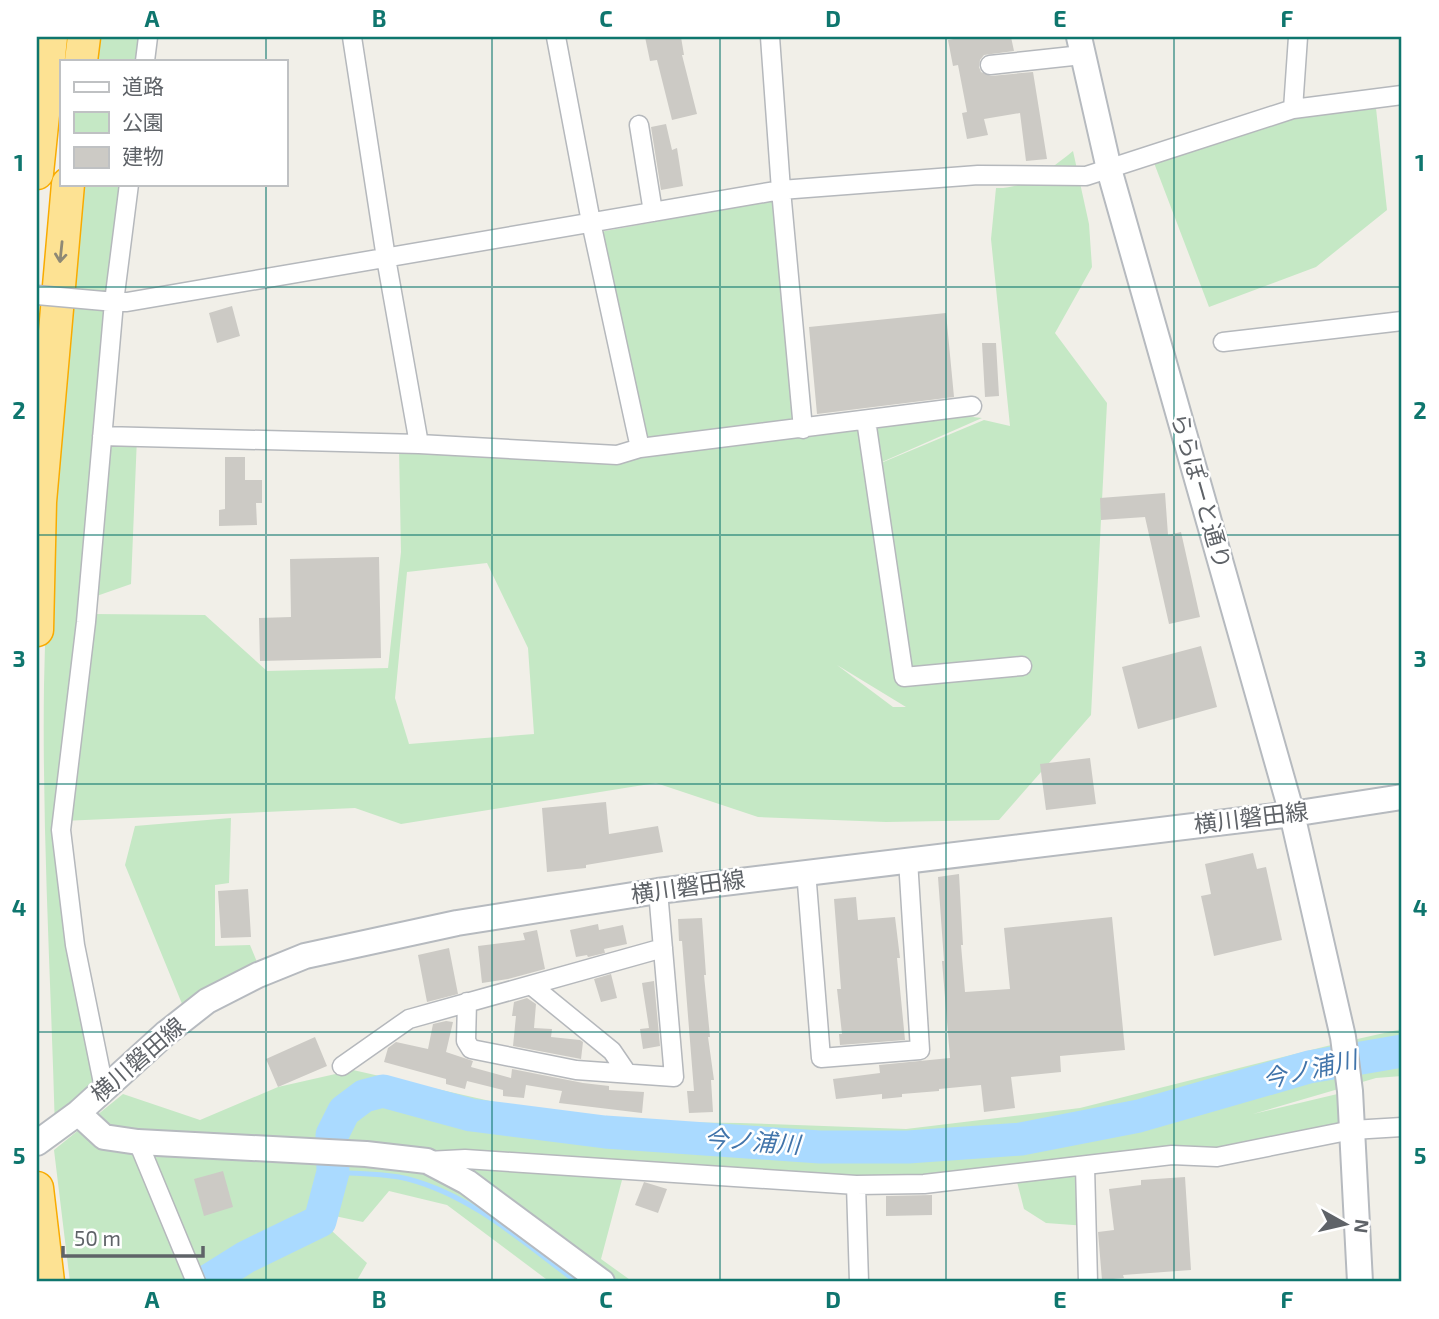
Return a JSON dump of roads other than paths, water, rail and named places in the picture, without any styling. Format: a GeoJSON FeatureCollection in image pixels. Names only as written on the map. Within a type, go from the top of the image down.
{"type":"FeatureCollection","features":[{"type":"Feature","properties":{"kind":"highway"},"geometry":{"type":"LineString","coordinates":[[37,173],[51,37]]}},
{"type":"Feature","properties":{"kind":"highway"},"geometry":{"type":"LineString","coordinates":[[81,60],[83,37]]}},
{"type":"Feature","properties":{"kind":"highway"},"geometry":{"type":"LineString","coordinates":[[37,630],[40,502],[68,186]]}},
{"type":"Feature","properties":{"kind":"highway"},"geometry":{"type":"LineString","coordinates":[[37,1188],[48,1282]]}},
{"type":"Feature","properties":{"kind":"highway"},"geometry":{"type":"LineString","coordinates":[[37,1201],[42,1282]]}},
{"type":"Feature","properties":{"kind":"street"},"geometry":{"type":"LineString","coordinates":[[145,60],[148,37]]}},
{"type":"Feature","properties":{"kind":"street"},"geometry":{"type":"LineString","coordinates":[[352,37],[386,258],[419,444]]}},
{"type":"Feature","properties":{"kind":"street"},"geometry":{"type":"LineString","coordinates":[[556,37],[591,222],[640,449]]}},
{"type":"Feature","properties":{"kind":"street"},"geometry":{"type":"LineString","coordinates":[[770,37],[803,429]]}},
{"type":"Feature","properties":{"kind":"street"},"geometry":{"type":"LineString","coordinates":[[1293,109],[1298,37]]}},
{"type":"Feature","properties":{"kind":"street"},"geometry":{"type":"LineString","coordinates":[[990,65],[1080,46]]}},
{"type":"Feature","properties":{"kind":"street","name":"ららぽーと通り"},"geometry":{"type":"LineString","coordinates":[[1080,46],[1109,169],[1292,814],[1343,1037],[1350,1091],[1360,1282]]}},
{"type":"Feature","properties":{"kind":"street"},"geometry":{"type":"LineString","coordinates":[[37,295],[127,302],[781,190],[978,175],[1086,176],[1293,109],[1402,95]]}},
{"type":"Feature","properties":{"kind":"street"},"geometry":{"type":"LineString","coordinates":[[639,125],[653,212]]}},
{"type":"Feature","properties":{"kind":"street"},"geometry":{"type":"LineString","coordinates":[[104,1088],[75,945],[61,830],[86,622],[102,436],[109,302],[129,186]]}},
{"type":"Feature","properties":{"kind":"street"},"geometry":{"type":"LineString","coordinates":[[1223,342],[1402,321]]}},
{"type":"Feature","properties":{"kind":"street"},"geometry":{"type":"LineString","coordinates":[[102,436],[419,444],[617,455],[640,449],[972,406]]}},
{"type":"Feature","properties":{"kind":"street"},"geometry":{"type":"LineString","coordinates":[[866,420],[904,677],[1022,666]]}},
{"type":"Feature","properties":{"kind":"street","name":"横川磐田線"},"geometry":{"type":"LineString","coordinates":[[37,1143],[78,1113],[165,1034],[207,1001],[258,975],[305,956],[457,923],[659,891],[806,871],[1292,814],[1402,797]]}},
{"type":"Feature","properties":{"kind":"street"},"geometry":{"type":"LineString","coordinates":[[806,871],[821,1058],[920,1050],[908,860]]}},
{"type":"Feature","properties":{"kind":"street"},"geometry":{"type":"LineString","coordinates":[[467,1002],[466,1041],[471,1049],[576,1070],[674,1077],[659,891]]}},
{"type":"Feature","properties":{"kind":"street"},"geometry":{"type":"LineString","coordinates":[[342,1066],[409,1019],[663,948]]}},
{"type":"Feature","properties":{"kind":"street"},"geometry":{"type":"LineString","coordinates":[[531,985],[612,1051],[627,1073]]}},
{"type":"Feature","properties":{"kind":"street"},"geometry":{"type":"LineString","coordinates":[[78,1113],[104,1138],[138,1142],[366,1154],[427,1161],[465,1158],[856,1185],[924,1184],[1172,1154],[1217,1157],[1352,1130],[1402,1127]]}},
{"type":"Feature","properties":{"kind":"street"},"geometry":{"type":"LineString","coordinates":[[138,1142],[196,1282]]}},
{"type":"Feature","properties":{"kind":"street"},"geometry":{"type":"LineString","coordinates":[[427,1161],[467,1182],[602,1282]]}},
{"type":"Feature","properties":{"kind":"street"},"geometry":{"type":"LineString","coordinates":[[1085,1166],[1088,1282]]}},
{"type":"Feature","properties":{"kind":"street"},"geometry":{"type":"LineString","coordinates":[[856,1185],[859,1282]]}},
{"type":"Feature","properties":{"kind":"waterway","name":"今ノ浦川"},"geometry":{"type":"LineString","coordinates":[[206,1282],[246,1257],[320,1221],[333,1172],[332,1135],[344,1111],[364,1096],[383,1091],[471,1115],[605,1132],[820,1147],[908,1147],[1021,1139],[1139,1116],[1309,1067],[1402,1051]]}},
{"type":"Feature","properties":{"kind":"waterway"},"geometry":{"type":"LineString","coordinates":[[333,1172],[399,1177],[432,1187],[497,1222],[577,1282]]}}]}
